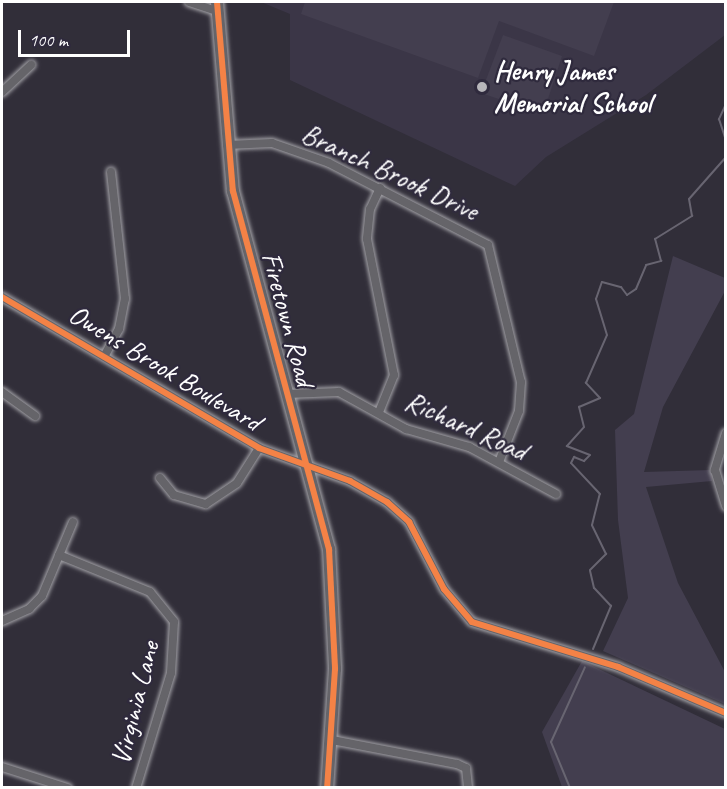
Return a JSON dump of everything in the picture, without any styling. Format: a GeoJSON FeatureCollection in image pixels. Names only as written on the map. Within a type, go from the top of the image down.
{"type":"FeatureCollection","features":[{"type":"Feature","properties":{"kind":"street"},"geometry":{"type":"LineString","coordinates":[[189,2],[217,6]]}},
{"type":"Feature","properties":{"kind":"street","name":"Firetown Road"},"geometry":{"type":"LineString","coordinates":[[217,6],[227,145],[260,305],[306,464],[334,588],[332,740],[327,788]]}},
{"type":"Feature","properties":{"kind":"street"},"geometry":{"type":"LineString","coordinates":[[2,92],[31,66]]}},
{"type":"Feature","properties":{"kind":"street","name":"Branch Brook Drive"},"geometry":{"type":"LineString","coordinates":[[227,145],[272,143],[380,188],[474,234],[491,253],[521,382],[519,411],[499,462]]}},
{"type":"Feature","properties":{"kind":"street"},"geometry":{"type":"LineString","coordinates":[[105,355],[119,329],[125,299],[111,172]]}},
{"type":"Feature","properties":{"kind":"street"},"geometry":{"type":"LineString","coordinates":[[380,188],[370,209],[367,239],[394,375],[380,410]]}},
{"type":"Feature","properties":{"kind":"street","name":"Owens Brook Boulevard"},"geometry":{"type":"LineString","coordinates":[[2,297],[105,355],[259,448],[306,464],[369,490],[409,522],[444,589],[472,622],[618,667],[726,714]]}},
{"type":"Feature","properties":{"kind":"street"},"geometry":{"type":"LineString","coordinates":[[2,392],[35,416]]}},
{"type":"Feature","properties":{"kind":"street","name":"Richard Road"},"geometry":{"type":"LineString","coordinates":[[287,394],[339,392],[380,410],[423,436],[469,447],[556,494]]}},
{"type":"Feature","properties":{"kind":"street"},"geometry":{"type":"LineString","coordinates":[[726,433],[715,470],[726,506]]}},
{"type":"Feature","properties":{"kind":"street"},"geometry":{"type":"LineString","coordinates":[[160,478],[174,495],[206,504],[237,483],[259,448]]}},
{"type":"Feature","properties":{"kind":"street"},"geometry":{"type":"LineString","coordinates":[[2,621],[36,603],[73,522]]}},
{"type":"Feature","properties":{"kind":"street","name":"Virginia Lane"},"geometry":{"type":"LineString","coordinates":[[59,555],[150,592],[174,622],[171,673],[136,788]]}},
{"type":"Feature","properties":{"kind":"street"},"geometry":{"type":"LineString","coordinates":[[332,740],[457,764],[466,768],[468,788]]}},
{"type":"Feature","properties":{"kind":"street"},"geometry":{"type":"LineString","coordinates":[[2,767],[68,788]]}},
{"type":"Feature","properties":{"kind":"shaded area","name":"Henry James Memorial School"},"geometry":{"type":"Polygon","coordinates":[[[261,2],[725,2],[725,35],[646,95],[546,157],[515,186],[290,80],[290,14],[261,2]]]}},
{"type":"Feature","properties":{"kind":"shaded area"},"geometry":{"type":"Polygon","coordinates":[[[305,2],[614,2],[594,56],[499,21],[478,78],[301,14],[305,2]]]}},
{"type":"Feature","properties":{"kind":"shaded area"},"geometry":{"type":"Polygon","coordinates":[[[503,35],[562,56],[546,105],[531,110],[481,93],[503,35]]]}},
{"type":"Feature","properties":{"kind":"shaded area"},"geometry":{"type":"Polygon","coordinates":[[[673,256],[725,278],[725,291],[663,407],[644,472],[711,470],[712,481],[646,487],[678,583],[725,672],[725,704],[603,651],[628,598],[618,520],[615,430],[634,414],[673,256]]]}},
{"type":"Feature","properties":{"kind":"shaded area"},"geometry":{"type":"Polygon","coordinates":[[[582,661],[725,729],[725,787],[562,787],[542,732],[582,661]]]}},
{"type":"Feature","properties":{"kind":"waterway"},"geometry":{"type":"LineString","coordinates":[[726,104],[719,119],[726,140]]}},
{"type":"Feature","properties":{"kind":"waterway"},"geometry":{"type":"LineString","coordinates":[[593,649],[611,606],[594,588],[590,570],[606,554],[592,525],[600,494],[571,463],[574,457],[584,461],[590,455],[567,446],[584,427],[579,407],[600,398],[586,383],[607,335],[596,299],[602,282],[621,287],[627,295],[636,289],[646,265],[661,261],[655,239],[692,216],[689,199],[726,157]]}},
{"type":"Feature","properties":{"kind":"waterway"},"geometry":{"type":"LineString","coordinates":[[570,788],[551,742],[585,667]]}},
{"type":"Feature","properties":{"kind":"cycle path"},"geometry":{"type":"LineString","coordinates":[[217,2],[233,191],[329,549],[335,669],[327,788]]}},
{"type":"Feature","properties":{"kind":"cycle path"},"geometry":{"type":"LineString","coordinates":[[2,297],[259,448],[350,481],[387,502],[409,522],[444,589],[472,622],[618,667],[726,713]]}},
{"type":"Feature","properties":{"kind":"place","name":"Henry James Memorial School"},"geometry":{"type":"Point","coordinates":[482,87]}}]}
